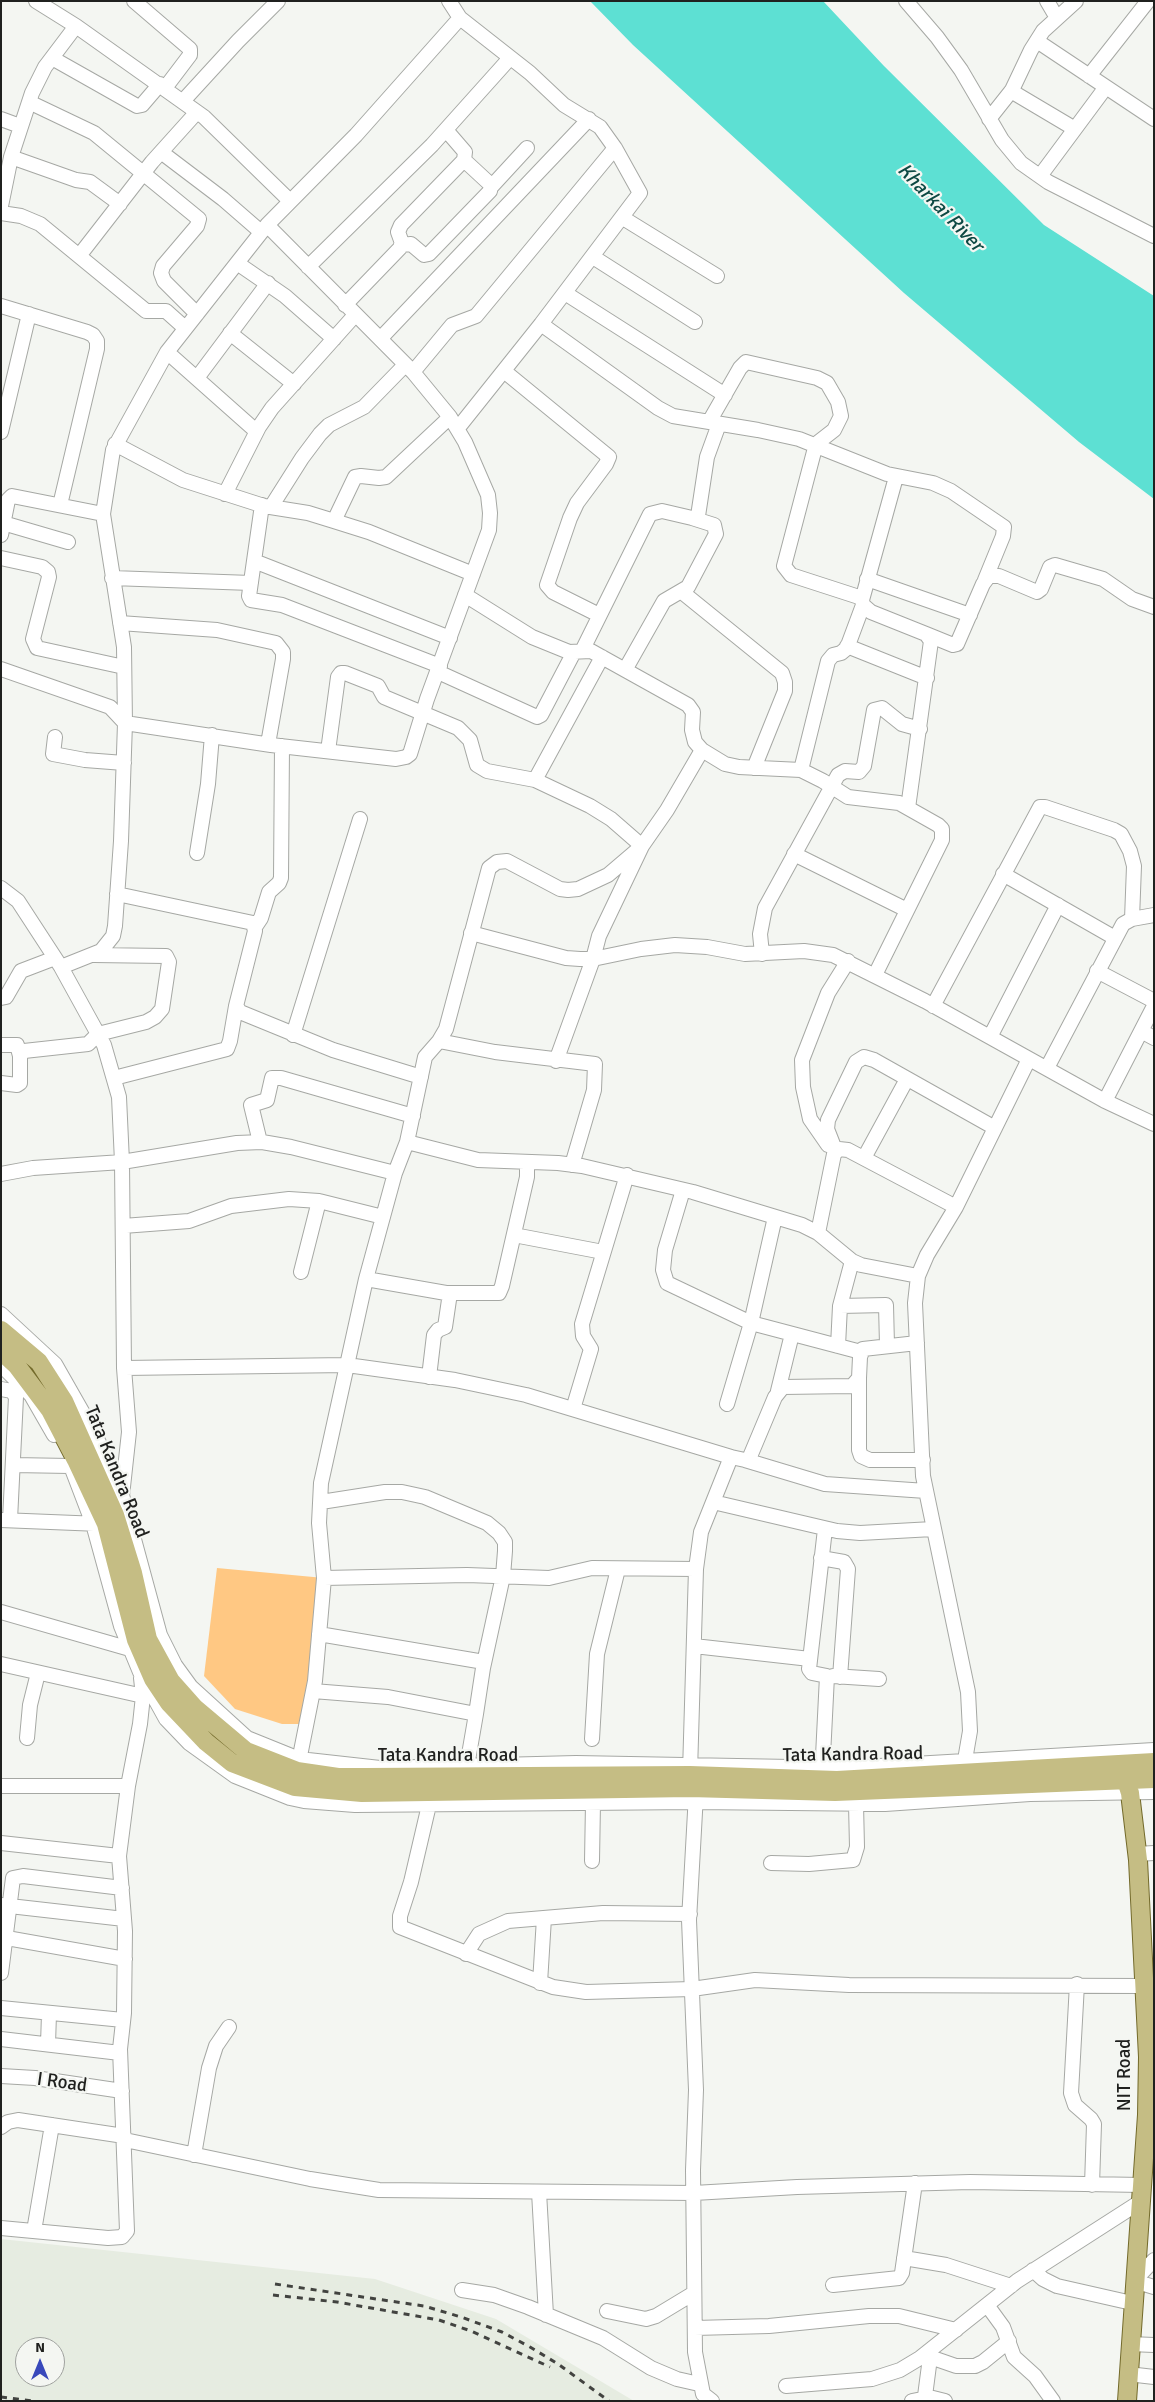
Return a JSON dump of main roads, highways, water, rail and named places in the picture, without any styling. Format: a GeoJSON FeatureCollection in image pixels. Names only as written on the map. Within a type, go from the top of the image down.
{"type":"FeatureCollection","features":[{"type":"Feature","properties":{"kind":"main road","name":"Tata Kandra Road"},"geometry":{"type":"LineString","coordinates":[[1,1330],[39,1362],[64,1401],[105,1521],[133,1644],[169,1703],[206,1742],[232,1763],[295,1778],[366,1777],[692,1784],[835,1792],[1128,1787],[1154,1779]]}},
{"type":"Feature","properties":{"kind":"main road","name":"Tata Kandra Road"},"geometry":{"type":"LineString","coordinates":[[1,1351],[17,1366],[50,1410],[133,1573],[148,1638],[171,1681],[195,1708],[246,1751],[295,1778]]}},
{"type":"Feature","properties":{"kind":"main road","name":"Tata Kandra Road"},"geometry":{"type":"LineString","coordinates":[[692,1784],[725,1771],[822,1773],[1120,1757],[1154,1762]]}},
{"type":"Feature","properties":{"kind":"main road","name":"NIT Road"},"geometry":{"type":"LineString","coordinates":[[1120,1757],[1146,1854],[1143,1986],[1151,2057],[1132,2303],[1127,2401]]}},
{"type":"Feature","properties":{"kind":"water","name":"Kharkai River"},"geometry":{"type":"Polygon","coordinates":[[[590,1],[823,1],[884,66],[1044,225],[1154,296],[1154,499],[1079,442],[904,293],[633,45],[590,1]]]}},
{"type":"Feature","properties":{"kind":"railway"},"geometry":{"type":"LineString","coordinates":[[275,2284],[424,2306],[461,2317],[502,2332],[530,2347],[558,2364],[609,2401]]}},
{"type":"Feature","properties":{"kind":"railway"},"geometry":{"type":"LineString","coordinates":[[273,2295],[337,2302],[439,2320],[471,2331],[550,2367]]}},
{"type":"Feature","properties":{"kind":"railway"},"geometry":{"type":"LineString","coordinates":[[1,2397],[32,2401]]}}]}
